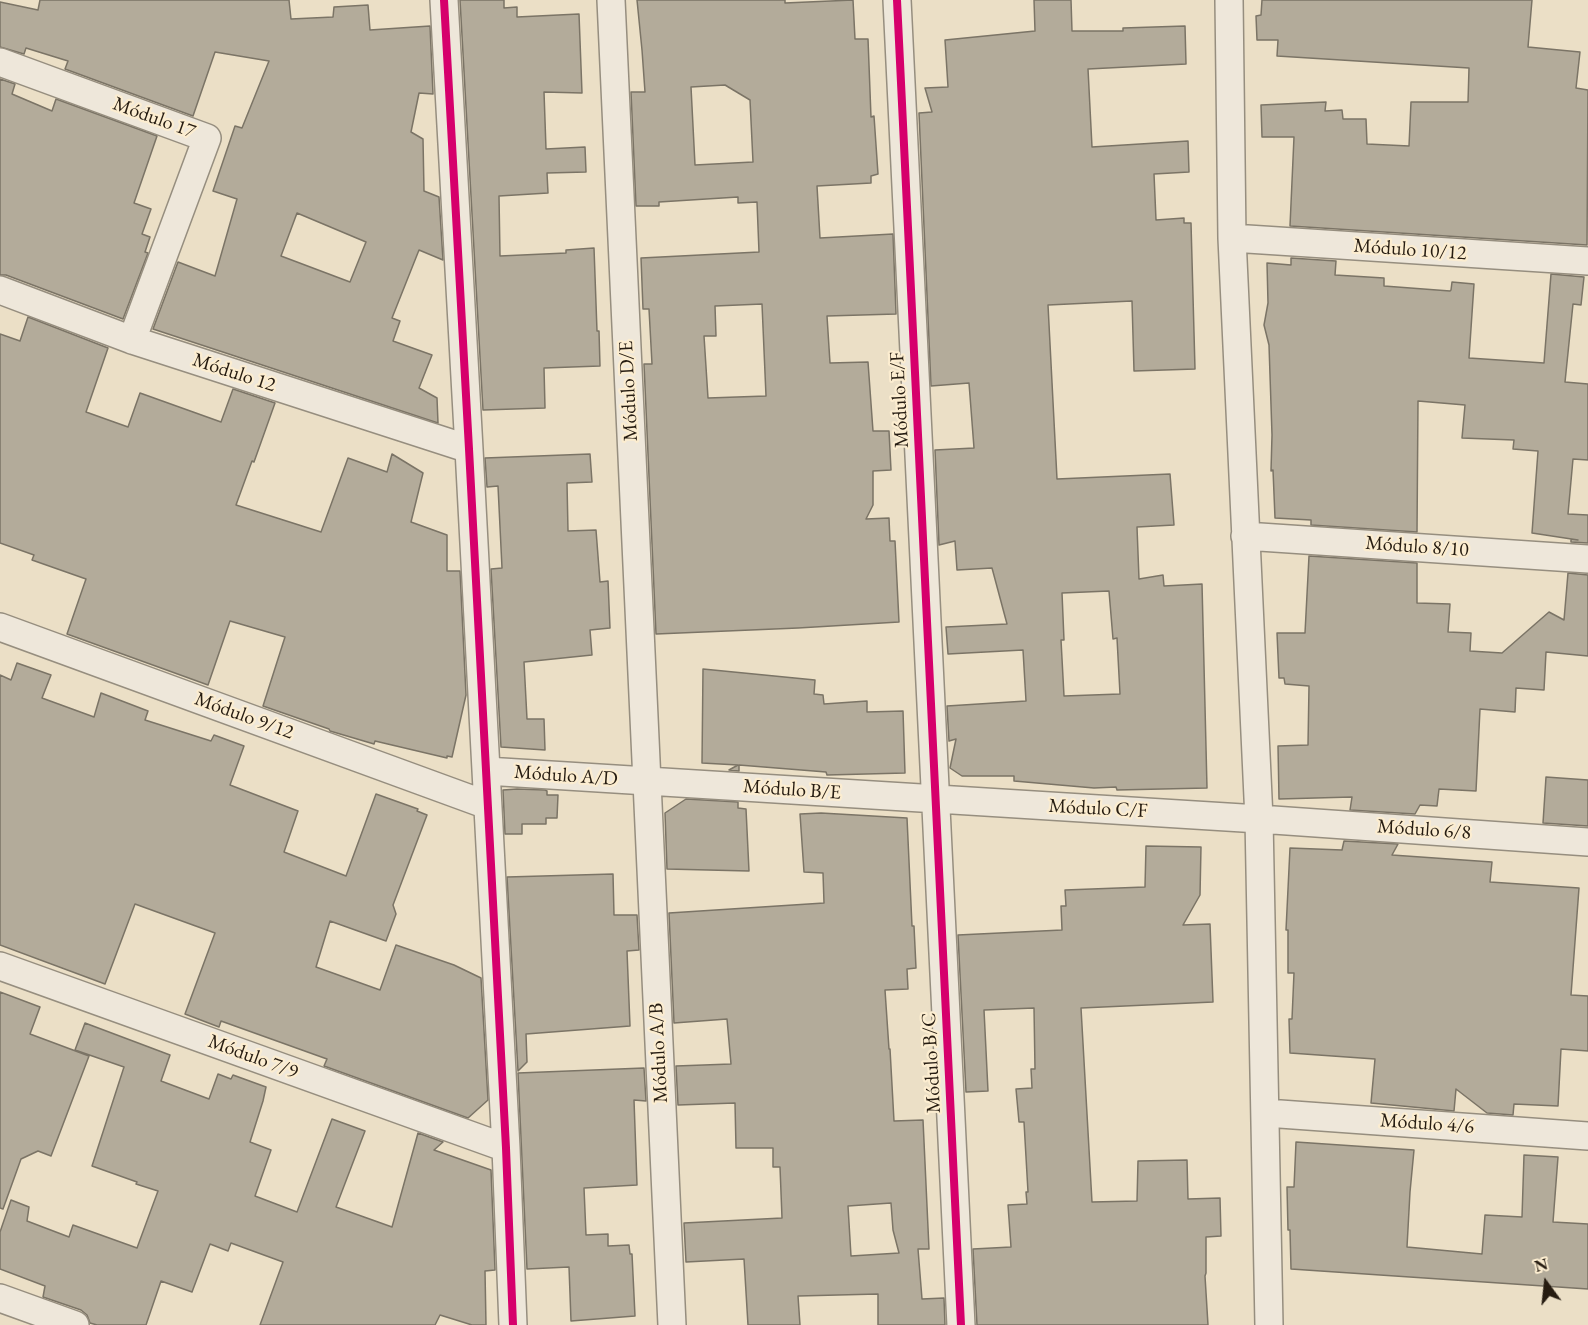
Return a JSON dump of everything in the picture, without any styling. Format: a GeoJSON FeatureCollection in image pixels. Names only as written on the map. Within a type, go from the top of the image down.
{"type":"FeatureCollection","features":[{"type":"Feature","properties":{"kind":"street"},"geometry":{"type":"LineString","coordinates":[[444,0],[506,1148],[513,1325]]}},
{"type":"Feature","properties":{"kind":"street","name":"Módulo D/E"},"geometry":{"type":"LineString","coordinates":[[611,0],[647,781]]}},
{"type":"Feature","properties":{"kind":"street","name":"Módulo E/F"},"geometry":{"type":"LineString","coordinates":[[897,0],[936,799]]}},
{"type":"Feature","properties":{"kind":"street"},"geometry":{"type":"LineString","coordinates":[[1229,0],[1232,238],[1259,819],[1269,1325]]}},
{"type":"Feature","properties":{"kind":"street","name":"Módulo 17"},"geometry":{"type":"LineString","coordinates":[[0,62],[207,138],[132,340]]}},
{"type":"Feature","properties":{"kind":"street","name":"Módulo 10/12"},"geometry":{"type":"LineString","coordinates":[[1232,238],[1588,261]]}},
{"type":"Feature","properties":{"kind":"street","name":"Módulo 12"},"geometry":{"type":"LineString","coordinates":[[0,290],[132,340],[469,449]]}},
{"type":"Feature","properties":{"kind":"street","name":"Módulo 8/10"},"geometry":{"type":"LineString","coordinates":[[1245,536],[1588,559]]}},
{"type":"Feature","properties":{"kind":"street","name":"Módulo 9/12"},"geometry":{"type":"LineString","coordinates":[[0,627],[487,805]]}},
{"type":"Feature","properties":{"kind":"street","name":"Módulo A/D"},"geometry":{"type":"LineString","coordinates":[[486,771],[647,781]]}},
{"type":"Feature","properties":{"kind":"street","name":"Módulo B/E"},"geometry":{"type":"LineString","coordinates":[[647,781],[936,799]]}},
{"type":"Feature","properties":{"kind":"street","name":"Módulo A/B"},"geometry":{"type":"LineString","coordinates":[[647,781],[672,1325]]}},
{"type":"Feature","properties":{"kind":"street","name":"Módulo C/F"},"geometry":{"type":"LineString","coordinates":[[936,799],[1259,819]]}},
{"type":"Feature","properties":{"kind":"street","name":"Módulo B/C"},"geometry":{"type":"LineString","coordinates":[[936,799],[962,1325]]}},
{"type":"Feature","properties":{"kind":"street","name":"Módulo 6/8"},"geometry":{"type":"LineString","coordinates":[[1259,819],[1588,842]]}},
{"type":"Feature","properties":{"kind":"street","name":"Módulo 7/9"},"geometry":{"type":"LineString","coordinates":[[0,966],[506,1148]]}},
{"type":"Feature","properties":{"kind":"street","name":"Módulo 4/6"},"geometry":{"type":"LineString","coordinates":[[1266,1113],[1588,1136]]}},
{"type":"Feature","properties":{"kind":"street"},"geometry":{"type":"LineString","coordinates":[[0,1298],[75,1325]]}},
{"type":"Feature","properties":{"kind":"building"},"geometry":{"type":"Polygon","coordinates":[[[40,0],[289,0],[291,19],[333,17],[334,7],[368,5],[370,30],[430,26],[433,94],[419,93],[411,132],[423,139],[424,191],[439,197],[443,260],[419,250],[392,318],[400,321],[393,341],[432,355],[419,388],[437,398],[438,423],[153,329],[178,262],[215,276],[237,199],[213,191],[235,126],[242,128],[269,61],[215,52],[193,116],[65,69],[68,61],[26,48],[24,54],[0,47],[0,2],[38,10],[40,0]],[[297,213],[281,256],[350,282],[366,242],[297,213]]]}},
{"type":"Feature","properties":{"kind":"building"},"geometry":{"type":"Polygon","coordinates":[[[460,0],[504,0],[504,8],[517,7],[517,17],[579,14],[582,93],[544,92],[546,149],[585,147],[586,172],[547,173],[548,193],[499,196],[500,256],[566,253],[566,250],[594,248],[600,366],[544,368],[545,408],[483,410],[460,0]]]}},
{"type":"Feature","properties":{"kind":"building"},"geometry":{"type":"Polygon","coordinates":[[[637,0],[785,0],[785,3],[853,0],[855,39],[868,39],[871,117],[874,116],[878,174],[871,176],[871,183],[817,186],[820,238],[893,234],[896,314],[827,316],[830,363],[868,362],[873,431],[889,431],[891,470],[873,471],[873,505],[866,519],[889,518],[890,541],[895,541],[899,622],[656,634],[644,364],[652,364],[649,309],[643,309],[641,258],[759,252],[757,202],[738,203],[738,197],[659,202],[659,206],[636,206],[631,92],[645,92],[637,0]],[[725,85],[691,87],[695,165],[753,162],[750,100],[725,85]],[[762,304],[715,306],[716,336],[704,336],[708,398],[766,396],[762,304]]]}},
{"type":"Feature","properties":{"kind":"building"},"geometry":{"type":"Polygon","coordinates":[[[1034,0],[1071,0],[1072,31],[1123,31],[1123,28],[1185,26],[1186,64],[1088,69],[1092,147],[1188,141],[1189,172],[1154,174],[1156,220],[1184,218],[1184,223],[1191,223],[1195,369],[1134,371],[1132,301],[1048,305],[1057,479],[1170,474],[1174,525],[1137,527],[1139,579],[1163,575],[1164,586],[1202,584],[1207,788],[1117,790],[1116,787],[1094,788],[1014,781],[1014,776],[962,776],[950,768],[956,739],[949,741],[947,706],[1026,701],[1023,650],[948,654],[946,627],[1007,624],[992,568],[957,570],[955,541],[939,545],[935,450],[974,448],[969,383],[931,386],[919,113],[932,112],[925,88],[948,87],[945,40],[1035,31],[1034,0]],[[1109,591],[1062,593],[1064,640],[1061,640],[1064,696],[1120,694],[1117,638],[1113,639],[1109,591]]]}},
{"type":"Feature","properties":{"kind":"building"},"geometry":{"type":"Polygon","coordinates":[[[1262,0],[1532,0],[1528,47],[1580,52],[1576,88],[1588,90],[1587,245],[1290,226],[1294,137],[1262,137],[1261,105],[1326,102],[1325,111],[1342,110],[1343,119],[1366,119],[1367,144],[1409,146],[1411,102],[1468,102],[1469,68],[1277,56],[1278,40],[1257,40],[1256,16],[1261,15],[1262,0]]]}},
{"type":"Feature","properties":{"kind":"building"},"geometry":{"type":"Polygon","coordinates":[[[0,79],[15,84],[12,94],[52,111],[56,99],[157,136],[134,203],[151,209],[142,234],[150,237],[145,252],[148,253],[123,319],[6,275],[0,275],[0,79]]]}},
{"type":"Feature","properties":{"kind":"building"},"geometry":{"type":"Polygon","coordinates":[[[1291,258],[1336,261],[1335,275],[1384,278],[1384,286],[1450,291],[1452,282],[1474,284],[1469,358],[1544,363],[1551,274],[1584,277],[1581,305],[1573,304],[1565,382],[1588,384],[1588,460],[1573,459],[1568,514],[1588,515],[1588,543],[1571,542],[1571,539],[1578,540],[1532,533],[1538,451],[1513,449],[1514,440],[1462,438],[1465,405],[1418,401],[1417,532],[1311,525],[1311,520],[1275,518],[1273,470],[1271,471],[1269,345],[1264,325],[1268,303],[1267,263],[1291,265],[1291,258]]]}},
{"type":"Feature","properties":{"kind":"building"},"geometry":{"type":"Polygon","coordinates":[[[28,317],[108,348],[86,412],[128,427],[140,393],[221,422],[233,389],[275,403],[236,505],[321,532],[348,458],[387,472],[392,454],[423,473],[411,522],[447,535],[447,571],[460,571],[466,695],[452,757],[447,756],[447,758],[375,741],[374,744],[330,731],[263,706],[285,637],[230,621],[208,685],[67,634],[86,579],[32,560],[34,555],[0,543],[0,334],[20,341],[28,317]]]}},
{"type":"Feature","properties":{"kind":"building"},"geometry":{"type":"Polygon","coordinates":[[[590,454],[592,482],[567,483],[568,531],[596,530],[600,582],[608,581],[610,628],[590,630],[592,655],[524,662],[527,719],[544,719],[545,750],[501,747],[491,569],[502,568],[498,486],[487,487],[485,458],[590,454]]]}},
{"type":"Feature","properties":{"kind":"building"},"geometry":{"type":"Polygon","coordinates":[[[1309,556],[1417,563],[1417,603],[1450,604],[1448,632],[1471,633],[1470,651],[1502,653],[1549,612],[1564,620],[1568,573],[1588,575],[1588,656],[1546,652],[1544,690],[1516,688],[1515,712],[1480,709],[1476,791],[1439,789],[1437,806],[1420,805],[1415,814],[1350,810],[1352,797],[1279,799],[1278,746],[1308,745],[1309,686],[1285,684],[1284,678],[1279,678],[1277,633],[1305,633],[1309,556]]]}},
{"type":"Feature","properties":{"kind":"building"},"geometry":{"type":"Polygon","coordinates":[[[17,663],[51,675],[42,698],[94,717],[101,693],[148,711],[145,720],[211,741],[214,735],[244,746],[230,785],[298,811],[284,852],[346,876],[376,794],[418,809],[417,811],[427,815],[393,905],[396,914],[386,941],[330,921],[316,967],[380,990],[396,945],[454,965],[481,978],[488,1100],[468,1118],[324,1066],[327,1059],[221,1021],[219,1027],[185,1014],[215,933],[135,904],[105,984],[0,945],[0,675],[11,680],[17,663]]]}},
{"type":"Feature","properties":{"kind":"building"},"geometry":{"type":"Polygon","coordinates":[[[703,669],[815,680],[814,694],[823,695],[824,704],[867,701],[867,712],[903,711],[905,773],[827,775],[826,772],[739,765],[739,771],[729,770],[738,765],[702,763],[703,669]]]}},
{"type":"Feature","properties":{"kind":"building"},"geometry":{"type":"Polygon","coordinates":[[[1546,777],[1588,780],[1588,826],[1543,823],[1546,777]]]}},
{"type":"Feature","properties":{"kind":"building"},"geometry":{"type":"Polygon","coordinates":[[[503,790],[545,790],[547,795],[558,795],[557,818],[546,818],[546,824],[522,824],[522,834],[505,834],[503,790]]]}},
{"type":"Feature","properties":{"kind":"building"},"geometry":{"type":"Polygon","coordinates":[[[686,799],[738,802],[738,808],[746,809],[749,871],[667,869],[665,813],[686,799]]]}},
{"type":"Feature","properties":{"kind":"building"},"geometry":{"type":"Polygon","coordinates":[[[800,814],[907,818],[916,968],[907,969],[908,989],[885,990],[894,1121],[923,1120],[929,1249],[918,1249],[922,1299],[944,1298],[945,1325],[878,1325],[878,1294],[798,1296],[800,1325],[748,1325],[744,1259],[686,1262],[684,1223],[782,1218],[780,1167],[773,1167],[773,1148],[736,1148],[735,1103],[678,1105],[676,1066],[731,1064],[727,1019],[674,1023],[669,913],[824,903],[823,873],[804,872],[800,814]],[[891,1203],[848,1206],[851,1256],[899,1253],[893,1230],[891,1203]]]}},
{"type":"Feature","properties":{"kind":"building"},"geometry":{"type":"Polygon","coordinates":[[[1344,841],[1398,844],[1392,855],[1492,862],[1490,882],[1579,888],[1571,995],[1588,996],[1588,1051],[1561,1049],[1558,1106],[1514,1104],[1513,1115],[1487,1113],[1456,1089],[1454,1111],[1371,1103],[1375,1059],[1290,1053],[1289,1019],[1292,1019],[1294,973],[1288,973],[1288,930],[1286,930],[1290,848],[1342,850],[1344,841]]]}},
{"type":"Feature","properties":{"kind":"building"},"geometry":{"type":"Polygon","coordinates":[[[1146,846],[1201,847],[1200,895],[1183,925],[1210,924],[1213,1002],[1081,1008],[1092,1202],[1137,1201],[1138,1161],[1187,1160],[1188,1199],[1220,1198],[1221,1236],[1206,1237],[1205,1276],[1208,1325],[977,1325],[973,1249],[1011,1247],[1008,1205],[1027,1204],[1024,1122],[1019,1122],[1016,1089],[1032,1088],[1031,1069],[1035,1069],[1034,1008],[984,1010],[988,1091],[966,1092],[958,935],[1062,930],[1061,906],[1066,906],[1065,890],[1145,887],[1146,846]]]}},
{"type":"Feature","properties":{"kind":"building"},"geometry":{"type":"Polygon","coordinates":[[[613,874],[614,915],[637,915],[639,950],[627,951],[630,1026],[526,1034],[527,1062],[518,1071],[507,877],[613,874]]]}},
{"type":"Feature","properties":{"kind":"building"},"geometry":{"type":"Polygon","coordinates":[[[0,992],[40,1007],[30,1034],[89,1056],[51,1156],[38,1151],[21,1159],[3,1209],[0,1208],[0,992]]]}},
{"type":"Feature","properties":{"kind":"building"},"geometry":{"type":"Polygon","coordinates":[[[85,1023],[170,1055],[161,1081],[209,1099],[218,1074],[231,1079],[233,1075],[266,1087],[250,1142],[271,1150],[255,1196],[297,1212],[332,1119],[365,1131],[336,1207],[392,1227],[418,1133],[443,1142],[434,1150],[491,1170],[495,1270],[485,1271],[486,1325],[472,1325],[440,1315],[435,1325],[260,1325],[283,1262],[231,1243],[228,1251],[210,1244],[192,1292],[161,1281],[146,1325],[90,1323],[87,1315],[81,1310],[43,1297],[45,1286],[0,1269],[0,1232],[11,1200],[29,1207],[27,1221],[69,1237],[73,1225],[137,1248],[158,1191],[92,1166],[124,1067],[75,1050],[85,1023]]]}},
{"type":"Feature","properties":{"kind":"building"},"geometry":{"type":"Polygon","coordinates":[[[644,1068],[646,1101],[634,1100],[637,1185],[584,1188],[586,1235],[608,1234],[608,1246],[629,1245],[630,1254],[632,1254],[635,1316],[571,1321],[569,1267],[527,1269],[518,1073],[644,1068]]]}},
{"type":"Feature","properties":{"kind":"building"},"geometry":{"type":"Polygon","coordinates":[[[1296,1142],[1414,1150],[1407,1247],[1482,1254],[1485,1215],[1522,1217],[1524,1155],[1558,1157],[1553,1222],[1588,1224],[1588,1289],[1291,1269],[1287,1187],[1294,1187],[1296,1142]]]}},
{"type":"Feature","properties":{"kind":"cycle path"},"geometry":{"type":"LineString","coordinates":[[444,0],[506,1148],[513,1325]]}},
{"type":"Feature","properties":{"kind":"cycle path"},"geometry":{"type":"LineString","coordinates":[[897,0],[961,1325]]}}]}
